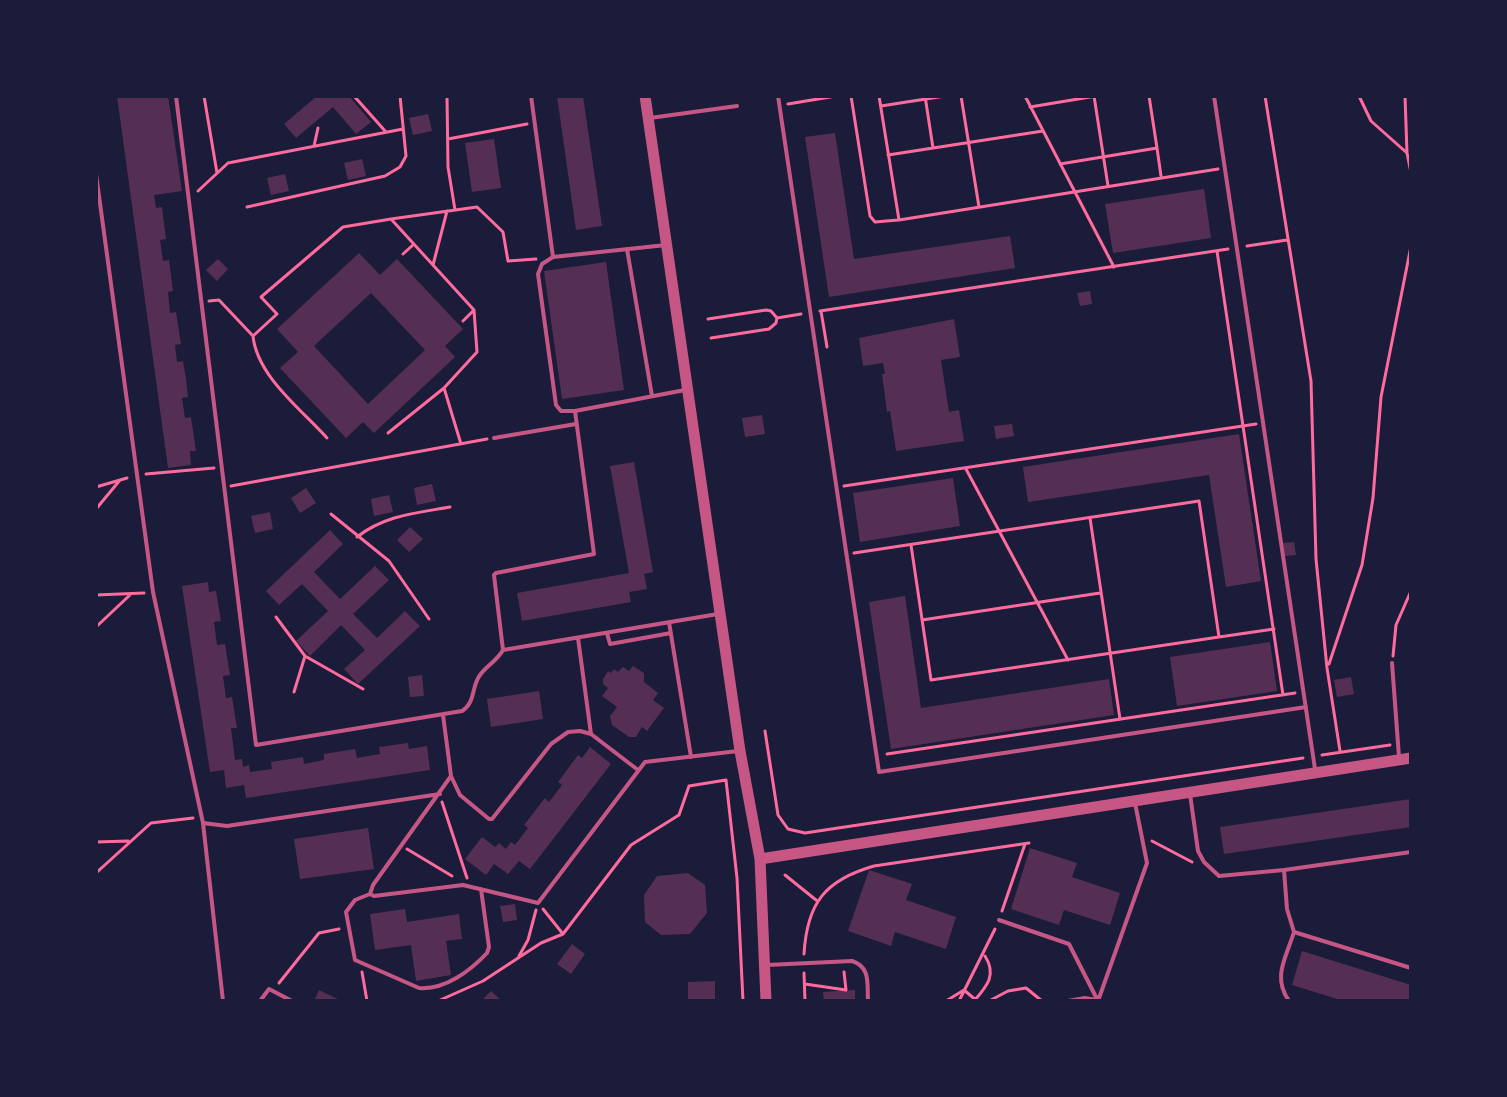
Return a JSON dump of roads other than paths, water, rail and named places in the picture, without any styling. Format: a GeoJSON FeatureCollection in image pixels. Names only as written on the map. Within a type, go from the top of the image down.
{"type":"FeatureCollection","features":[{"type":"Feature","properties":{"kind":"street"},"geometry":{"type":"LineString","coordinates":[[645,96],[740,751],[760,859],[766,1001]]}},
{"type":"Feature","properties":{"kind":"street"},"geometry":{"type":"LineString","coordinates":[[760,859],[1405,759]]}},
{"type":"Feature","properties":{"kind":"lane"},"geometry":{"type":"LineString","coordinates":[[176,96],[256,745],[443,715],[467,708],[477,678],[498,659],[503,650],[494,575],[594,554],[575,411]]}},
{"type":"Feature","properties":{"kind":"lane"},"geometry":{"type":"LineString","coordinates":[[531,96],[553,257]]}},
{"type":"Feature","properties":{"kind":"lane"},"geometry":{"type":"LineString","coordinates":[[778,96],[879,772],[1306,707]]}},
{"type":"Feature","properties":{"kind":"lane"},"geometry":{"type":"LineString","coordinates":[[1214,96],[1316,772]]}},
{"type":"Feature","properties":{"kind":"lane"},"geometry":{"type":"LineString","coordinates":[[648,118],[737,106]]}},
{"type":"Feature","properties":{"kind":"lane"},"geometry":{"type":"LineString","coordinates":[[96,174],[153,592],[202,820],[223,1001]]}},
{"type":"Feature","properties":{"kind":"lane"},"geometry":{"type":"LineString","coordinates":[[666,245],[553,257],[542,264],[538,274],[556,408],[575,411],[687,389]]}},
{"type":"Feature","properties":{"kind":"lane"},"geometry":{"type":"LineString","coordinates":[[627,249],[652,396]]}},
{"type":"Feature","properties":{"kind":"lane"},"geometry":{"type":"LineString","coordinates":[[494,438],[576,424]]}},
{"type":"Feature","properties":{"kind":"lane"},"geometry":{"type":"LineString","coordinates":[[503,650],[721,614]]}},
{"type":"Feature","properties":{"kind":"lane"},"geometry":{"type":"LineString","coordinates":[[669,622],[691,757]]}},
{"type":"Feature","properties":{"kind":"lane"},"geometry":{"type":"LineString","coordinates":[[607,633],[610,644],[671,633]]}},
{"type":"Feature","properties":{"kind":"lane"},"geometry":{"type":"LineString","coordinates":[[578,637],[591,734]]}},
{"type":"Feature","properties":{"kind":"lane"},"geometry":{"type":"LineString","coordinates":[[1392,663],[1398,744],[1405,759]]}},
{"type":"Feature","properties":{"kind":"lane"},"geometry":{"type":"LineString","coordinates":[[443,715],[451,776],[460,795],[492,819],[556,738],[574,731],[591,734],[638,770]]}},
{"type":"Feature","properties":{"kind":"lane"},"geometry":{"type":"LineString","coordinates":[[481,889],[489,947],[483,957],[449,983],[419,988],[355,960],[348,908],[355,900],[370,894],[470,886],[538,903],[645,762],[740,751]]}},
{"type":"Feature","properties":{"kind":"lane"},"geometry":{"type":"LineString","coordinates":[[370,894],[373,885],[451,776]]}},
{"type":"Feature","properties":{"kind":"lane"},"geometry":{"type":"LineString","coordinates":[[1189,792],[1198,851],[1204,862],[1219,876],[1411,852]]}},
{"type":"Feature","properties":{"kind":"lane"},"geometry":{"type":"LineString","coordinates":[[202,820],[227,826],[440,794]]}},
{"type":"Feature","properties":{"kind":"lane"},"geometry":{"type":"LineString","coordinates":[[1098,1001],[1147,863],[1134,801]]}},
{"type":"Feature","properties":{"kind":"lane"},"geometry":{"type":"LineString","coordinates":[[1284,870],[1287,909],[1294,932],[1279,979],[1281,990],[1289,1001]]}},
{"type":"Feature","properties":{"kind":"lane"},"geometry":{"type":"LineString","coordinates":[[999,920],[1069,944],[1098,1001]]}},
{"type":"Feature","properties":{"kind":"lane"},"geometry":{"type":"LineString","coordinates":[[1294,932],[1411,968]]}},
{"type":"Feature","properties":{"kind":"lane"},"geometry":{"type":"LineString","coordinates":[[765,965],[852,961],[865,968],[868,1001]]}},
{"type":"Feature","properties":{"kind":"lane"},"geometry":{"type":"LineString","coordinates":[[260,1001],[269,989],[292,1001]]}},
{"type":"Feature","properties":{"kind":"lane"},"geometry":{"type":"LineString","coordinates":[[1068,1001],[1085,998],[1098,1001]]}}]}
